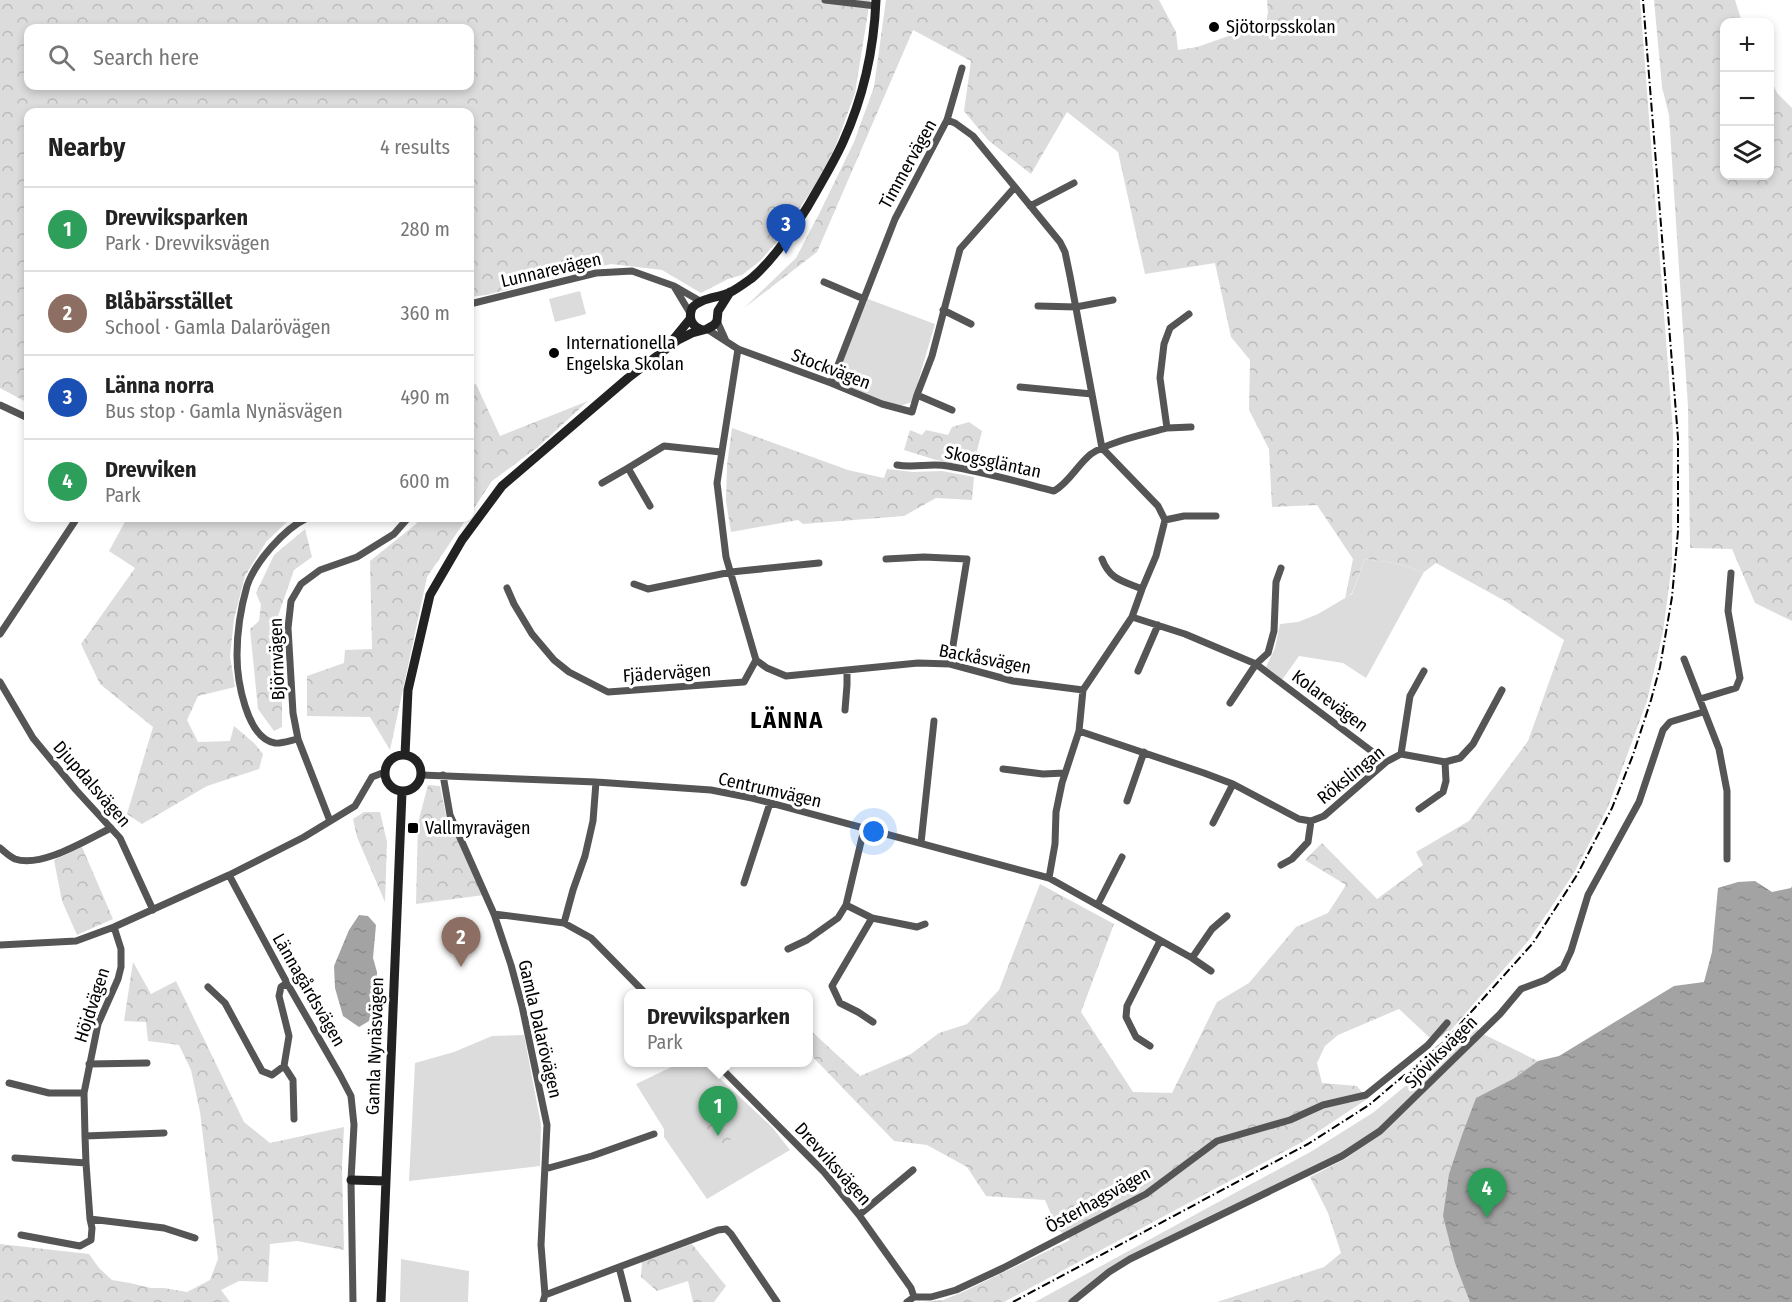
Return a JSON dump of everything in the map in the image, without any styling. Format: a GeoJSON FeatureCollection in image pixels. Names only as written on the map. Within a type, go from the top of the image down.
{"type":"FeatureCollection","features":[{"type":"Feature","properties":{"kind":"street"},"geometry":{"type":"LineString","coordinates":[[662,351],[690,316],[692,308],[703,301],[730,292],[753,277],[778,250],[823,181],[844,141],[868,69],[876,3],[825,0]]}},
{"type":"Feature","properties":{"kind":"street"},"geometry":{"type":"LineString","coordinates":[[947,120],[962,68]]}},
{"type":"Feature","properties":{"kind":"street","name":"Timmervägen"},"geometry":{"type":"LineString","coordinates":[[831,383],[895,219],[947,120],[957,119],[1060,242],[1065,252],[1102,448]]}},
{"type":"Feature","properties":{"kind":"street"},"geometry":{"type":"LineString","coordinates":[[1030,206],[1074,183]]}},
{"type":"Feature","properties":{"kind":"street","name":"Stockvägen"},"geometry":{"type":"LineString","coordinates":[[705,330],[738,349],[882,404],[912,412],[932,356],[960,249],[1015,187]]}},
{"type":"Feature","properties":{"kind":"street","name":"Lunnarevägen"},"geometry":{"type":"LineString","coordinates":[[474,303],[596,273],[633,272],[674,286],[703,301]]}},
{"type":"Feature","properties":{"kind":"street"},"geometry":{"type":"LineString","coordinates":[[824,282],[864,299]]}},
{"type":"Feature","properties":{"kind":"street"},"geometry":{"type":"LineString","coordinates":[[674,286],[697,328],[705,330]]}},
{"type":"Feature","properties":{"kind":"street"},"geometry":{"type":"LineString","coordinates":[[405,755],[408,690],[430,595],[462,540],[502,486],[628,378],[678,340],[714,325],[730,292]]}},
{"type":"Feature","properties":{"kind":"street"},"geometry":{"type":"LineString","coordinates":[[1038,306],[1076,307],[1113,300]]}},
{"type":"Feature","properties":{"kind":"street"},"geometry":{"type":"LineString","coordinates":[[703,301],[715,306],[726,341]]}},
{"type":"Feature","properties":{"kind":"street"},"geometry":{"type":"LineString","coordinates":[[943,310],[971,324]]}},
{"type":"Feature","properties":{"kind":"street"},"geometry":{"type":"LineString","coordinates":[[1167,428],[1160,378],[1164,344],[1170,328],[1189,314]]}},
{"type":"Feature","properties":{"kind":"street"},"geometry":{"type":"LineString","coordinates":[[738,349],[717,483],[726,557],[756,660]]}},
{"type":"Feature","properties":{"kind":"street"},"geometry":{"type":"LineString","coordinates":[[1020,387],[1092,394]]}},
{"type":"Feature","properties":{"kind":"street"},"geometry":{"type":"LineString","coordinates":[[917,395],[952,410]]}},
{"type":"Feature","properties":{"kind":"street"},"geometry":{"type":"LineString","coordinates":[[0,405],[24,416]]}},
{"type":"Feature","properties":{"kind":"street"},"geometry":{"type":"LineString","coordinates":[[1049,878],[1054,852],[1056,812],[1062,783],[1079,731],[1083,690],[1132,617],[1156,556],[1165,520],[1158,506],[1102,448],[1167,428],[1191,427]]}},
{"type":"Feature","properties":{"kind":"street"},"geometry":{"type":"LineString","coordinates":[[602,483],[664,446],[722,452]]}},
{"type":"Feature","properties":{"kind":"street","name":"Skogsgläntan"},"geometry":{"type":"LineString","coordinates":[[897,465],[949,466],[1054,491],[1064,485],[1090,455],[1102,448]]}},
{"type":"Feature","properties":{"kind":"street"},"geometry":{"type":"LineString","coordinates":[[628,468],[650,506]]}},
{"type":"Feature","properties":{"kind":"street"},"geometry":{"type":"LineString","coordinates":[[1165,520],[1184,516],[1216,516]]}},
{"type":"Feature","properties":{"kind":"street"},"geometry":{"type":"LineString","coordinates":[[0,634],[74,522]]}},
{"type":"Feature","properties":{"kind":"street"},"geometry":{"type":"LineString","coordinates":[[298,738],[276,743],[264,738],[254,729],[239,680],[237,654],[240,620],[248,584],[262,559],[276,541],[299,522]]}},
{"type":"Feature","properties":{"kind":"street","name":"Björnvägen"},"geometry":{"type":"LineString","coordinates":[[330,821],[298,738],[293,713],[288,628],[291,601],[301,584],[320,570],[357,556],[394,534],[404,522]]}},
{"type":"Feature","properties":{"kind":"street"},"geometry":{"type":"LineString","coordinates":[[886,559],[924,556],[967,559],[950,664]]}},
{"type":"Feature","properties":{"kind":"street"},"geometry":{"type":"LineString","coordinates":[[1102,559],[1106,570],[1113,577],[1142,589]]}},
{"type":"Feature","properties":{"kind":"street"},"geometry":{"type":"LineString","coordinates":[[634,584],[648,589],[731,572],[819,563]]}},
{"type":"Feature","properties":{"kind":"street"},"geometry":{"type":"LineString","coordinates":[[1230,703],[1257,664],[1268,653],[1274,631],[1276,582],[1281,568]]}},
{"type":"Feature","properties":{"kind":"street"},"geometry":{"type":"LineString","coordinates":[[1700,699],[1736,688],[1740,678],[1728,611],[1731,573]]}},
{"type":"Feature","properties":{"kind":"street","name":"Fjädervägen"},"geometry":{"type":"LineString","coordinates":[[507,588],[513,604],[532,634],[554,660],[569,672],[608,692],[744,682],[756,660]]}},
{"type":"Feature","properties":{"kind":"street","name":"Kolarevägen"},"geometry":{"type":"LineString","coordinates":[[1132,617],[1185,634],[1257,664],[1386,762]]}},
{"type":"Feature","properties":{"kind":"street"},"geometry":{"type":"LineString","coordinates":[[1138,671],[1158,625]]}},
{"type":"Feature","properties":{"kind":"street","name":"Backåsvägen"},"geometry":{"type":"LineString","coordinates":[[756,660],[767,668],[786,676],[918,663],[950,664],[1013,681],[1083,690]]}},
{"type":"Feature","properties":{"kind":"street"},"geometry":{"type":"LineString","coordinates":[[1684,660],[1719,749],[1727,791],[1727,859]]}},
{"type":"Feature","properties":{"kind":"street"},"geometry":{"type":"LineString","coordinates":[[1401,754],[1410,696],[1424,670]]}},
{"type":"Feature","properties":{"kind":"street"},"geometry":{"type":"LineString","coordinates":[[845,710],[847,671]]}},
{"type":"Feature","properties":{"kind":"street","name":"Djupdalsvägen"},"geometry":{"type":"LineString","coordinates":[[0,682],[33,738],[120,838],[153,910]]}},
{"type":"Feature","properties":{"kind":"street"},"geometry":{"type":"LineString","coordinates":[[1419,809],[1443,792],[1446,781],[1445,762],[1460,758],[1473,744],[1502,690]]}},
{"type":"Feature","properties":{"kind":"street","name":"Sjöviksvägen"},"geometry":{"type":"LineString","coordinates":[[1072,1302],[1109,1272],[1130,1259],[1342,1156],[1380,1131],[1500,1014],[1521,989],[1545,980],[1563,968],[1571,951],[1588,895],[1639,802],[1663,730],[1670,722],[1703,712]]}},
{"type":"Feature","properties":{"kind":"street"},"geometry":{"type":"LineString","coordinates":[[921,843],[934,721]]}},
{"type":"Feature","properties":{"kind":"street","name":"Rökslingan"},"geometry":{"type":"LineString","coordinates":[[1079,731],[1233,784],[1299,819],[1311,821],[1324,816],[1386,762],[1401,754],[1445,762]]}},
{"type":"Feature","properties":{"kind":"street"},"geometry":{"type":"LineString","coordinates":[[1127,801],[1144,752]]}},
{"type":"Feature","properties":{"kind":"street"},"geometry":{"type":"LineString","coordinates":[[405,755],[417,762],[421,775],[415,787],[402,792],[391,788],[385,778],[385,772],[393,758],[405,755]]}},
{"type":"Feature","properties":{"kind":"street"},"geometry":{"type":"LineString","coordinates":[[1003,769],[1043,774],[1065,773]]}},
{"type":"Feature","properties":{"kind":"street"},"geometry":{"type":"LineString","coordinates":[[0,945],[76,941],[153,910],[304,837],[355,806],[372,777],[385,772]]}},
{"type":"Feature","properties":{"kind":"street","name":"Centrumvägen"},"geometry":{"type":"LineString","coordinates":[[421,775],[596,782],[711,790],[752,798],[1049,878],[1098,904],[1211,971]]}},
{"type":"Feature","properties":{"kind":"street","name":"Gamla Dalarövägen"},"geometry":{"type":"LineString","coordinates":[[443,775],[450,815],[494,914],[511,965],[547,1125],[541,1245],[544,1299]]}},
{"type":"Feature","properties":{"kind":"street"},"geometry":{"type":"LineString","coordinates":[[564,923],[585,856],[593,821],[596,782]]}},
{"type":"Feature","properties":{"kind":"street"},"geometry":{"type":"LineString","coordinates":[[1213,822],[1233,784]]}},
{"type":"Feature","properties":{"kind":"street","name":"Gamla Nynäsvägen"},"geometry":{"type":"LineString","coordinates":[[381,1302],[402,792]]}},
{"type":"Feature","properties":{"kind":"street"},"geometry":{"type":"LineString","coordinates":[[744,883],[770,803]]}},
{"type":"Feature","properties":{"kind":"street","name":"Rökslingan"},"geometry":{"type":"LineString","coordinates":[[1281,865],[1293,860],[1308,842],[1311,821]]}},
{"type":"Feature","properties":{"kind":"street"},"geometry":{"type":"LineString","coordinates":[[0,848],[14,859],[33,861],[54,855],[111,828]]}},
{"type":"Feature","properties":{"kind":"street"},"geometry":{"type":"LineString","coordinates":[[788,949],[807,940],[838,918],[846,905],[864,829]]}},
{"type":"Feature","properties":{"kind":"street"},"geometry":{"type":"LineString","coordinates":[[1098,904],[1122,857]]}},
{"type":"Feature","properties":{"kind":"street","name":"Lännagårdsvägen"},"geometry":{"type":"LineString","coordinates":[[228,875],[351,1096],[354,1125],[351,1180],[353,1302]]}},
{"type":"Feature","properties":{"kind":"street"},"geometry":{"type":"LineString","coordinates":[[846,905],[872,918],[917,927],[926,924]]}},
{"type":"Feature","properties":{"kind":"street"},"geometry":{"type":"LineString","coordinates":[[494,914],[564,923],[591,938],[642,989]]}},
{"type":"Feature","properties":{"kind":"street"},"geometry":{"type":"LineString","coordinates":[[1192,958],[1212,929],[1227,916]]}},
{"type":"Feature","properties":{"kind":"street"},"geometry":{"type":"LineString","coordinates":[[872,918],[832,986],[840,1003],[873,1022]]}},
{"type":"Feature","properties":{"kind":"street","name":"Höjdvägen"},"geometry":{"type":"LineString","coordinates":[[21,1235],[80,1246],[91,1240],[84,1093],[98,1024],[121,967],[121,949],[114,927]]}},
{"type":"Feature","properties":{"kind":"street"},"geometry":{"type":"LineString","coordinates":[[1150,1046],[1136,1037],[1126,1017],[1127,1006],[1160,941]]}},
{"type":"Feature","properties":{"kind":"street"},"geometry":{"type":"LineString","coordinates":[[287,983],[279,990],[279,996],[289,1036],[284,1066],[293,1080],[294,1119]]}},
{"type":"Feature","properties":{"kind":"street"},"geometry":{"type":"LineString","coordinates":[[208,987],[225,1003],[261,1071],[272,1075],[284,1066]]}},
{"type":"Feature","properties":{"kind":"street","name":"Österhagsvägen"},"geometry":{"type":"LineString","coordinates":[[907,1302],[914,1297],[931,1297],[956,1290],[1146,1194],[1218,1141],[1290,1120],[1323,1105],[1366,1095],[1428,1045],[1447,1023]]}},
{"type":"Feature","properties":{"kind":"street"},"geometry":{"type":"LineString","coordinates":[[89,1064],[147,1063]]}},
{"type":"Feature","properties":{"kind":"street","name":"Drevviksvägen"},"geometry":{"type":"LineString","coordinates":[[720,1067],[824,1172],[860,1215],[911,1288],[914,1297]]}},
{"type":"Feature","properties":{"kind":"street"},"geometry":{"type":"LineString","coordinates":[[9,1083],[49,1093],[84,1093]]}},
{"type":"Feature","properties":{"kind":"street"},"geometry":{"type":"LineString","coordinates":[[85,1136],[164,1133]]}},
{"type":"Feature","properties":{"kind":"street"},"geometry":{"type":"LineString","coordinates":[[545,1169],[592,1156],[654,1134]]}},
{"type":"Feature","properties":{"kind":"street"},"geometry":{"type":"LineString","coordinates":[[15,1158],[86,1163]]}},
{"type":"Feature","properties":{"kind":"street"},"geometry":{"type":"LineString","coordinates":[[860,1215],[913,1170]]}},
{"type":"Feature","properties":{"kind":"street"},"geometry":{"type":"LineString","coordinates":[[351,1180],[386,1181]]}},
{"type":"Feature","properties":{"kind":"street"},"geometry":{"type":"LineString","coordinates":[[90,1219],[164,1228],[195,1239]]}},
{"type":"Feature","properties":{"kind":"street"},"geometry":{"type":"LineString","coordinates":[[544,1299],[619,1267],[726,1229],[777,1302]]}},
{"type":"Feature","properties":{"kind":"street"},"geometry":{"type":"LineString","coordinates":[[619,1267],[628,1302]]}},
{"type":"Feature","properties":{"kind":"green space"},"geometry":{"type":"Polygon","coordinates":[[[0,0],[870,0],[855,93],[836,145],[821,176],[780,238],[760,261],[742,275],[728,279],[701,293],[662,270],[611,264],[474,296],[474,108],[24,108],[24,401],[0,388],[0,0]]]}},
{"type":"Feature","properties":{"kind":"green space"},"geometry":{"type":"Polygon","coordinates":[[[886,0],[1159,0],[1176,32],[1178,50],[1197,47],[1266,23],[1267,0],[1640,0],[1673,431],[1672,563],[1663,632],[1647,701],[1608,807],[1574,873],[1529,940],[1445,1037],[1429,1037],[1399,1009],[1338,1035],[1325,1046],[1317,1063],[1322,1083],[1357,1086],[1367,1099],[1304,1141],[1004,1302],[922,1302],[943,1300],[963,1292],[1070,1240],[1057,1228],[1045,1200],[986,1196],[967,1167],[927,1145],[894,1141],[813,1057],[813,1033],[860,1076],[911,1054],[939,1033],[967,1024],[999,990],[1040,884],[1114,924],[1081,1012],[1133,1092],[1172,1093],[1217,1002],[1249,983],[1296,927],[1328,913],[1346,885],[1305,860],[1322,843],[1377,899],[1423,865],[1416,852],[1469,821],[1528,741],[1564,640],[1505,601],[1436,563],[1424,572],[1394,563],[1365,559],[1352,593],[1345,599],[1353,559],[1317,505],[1272,507],[1269,449],[1249,410],[1250,360],[1231,337],[1215,263],[1145,274],[1118,152],[1067,112],[1031,174],[988,140],[964,111],[971,61],[913,30],[817,252],[744,308],[796,258],[854,142],[874,87],[886,0]]]}},
{"type":"Feature","properties":{"kind":"green space"},"geometry":{"type":"Polygon","coordinates":[[[1654,0],[1735,0],[1741,18],[1720,18],[1720,180],[1774,180],[1774,87],[1777,93],[1792,108],[1792,621],[1755,603],[1732,549],[1690,548],[1688,407],[1669,115],[1662,87],[1654,0]]]}},
{"type":"Feature","properties":{"kind":"green space"},"geometry":{"type":"Polygon","coordinates":[[[580,291],[586,314],[555,322],[549,299],[580,291]]]}},
{"type":"Feature","properties":{"kind":"green space"},"geometry":{"type":"Polygon","coordinates":[[[868,299],[935,324],[912,402],[897,407],[834,382],[868,299]]]}},
{"type":"Feature","properties":{"kind":"green space"},"geometry":{"type":"Polygon","coordinates":[[[476,384],[500,436],[588,401],[538,447],[492,481],[474,508],[474,385],[476,384]]]}},
{"type":"Feature","properties":{"kind":"green space"},"geometry":{"type":"Polygon","coordinates":[[[969,422],[982,431],[973,467],[936,460],[904,450],[910,430],[922,435],[926,430],[948,435],[952,427],[969,422]]]}},
{"type":"Feature","properties":{"kind":"green space"},"geometry":{"type":"Polygon","coordinates":[[[732,428],[848,470],[884,478],[887,469],[913,472],[942,471],[974,477],[972,500],[936,498],[904,516],[803,524],[798,520],[731,532],[726,501],[727,465],[732,428]]]}},
{"type":"Feature","properties":{"kind":"green space"},"geometry":{"type":"Polygon","coordinates":[[[125,522],[287,522],[266,542],[245,576],[234,619],[230,656],[235,687],[198,696],[187,720],[198,742],[230,741],[234,726],[263,754],[259,769],[207,786],[142,824],[127,814],[153,727],[100,684],[81,644],[135,568],[109,551],[125,522]]]}},
{"type":"Feature","properties":{"kind":"green space"},"geometry":{"type":"Polygon","coordinates":[[[417,522],[464,522],[427,577],[390,750],[370,717],[307,716],[307,676],[344,663],[345,650],[372,649],[370,561],[417,522]]]}},
{"type":"Feature","properties":{"kind":"green space"},"geometry":{"type":"Polygon","coordinates":[[[305,529],[312,557],[294,570],[278,616],[282,670],[282,727],[274,731],[258,709],[250,629],[259,621],[261,605],[256,593],[274,555],[305,529]]]}},
{"type":"Feature","properties":{"kind":"green space"},"geometry":{"type":"Polygon","coordinates":[[[1365,559],[1394,563],[1424,572],[1366,678],[1343,663],[1299,656],[1282,680],[1266,667],[1275,648],[1280,624],[1298,622],[1318,614],[1352,594],[1365,559]]]}},
{"type":"Feature","properties":{"kind":"green space"},"geometry":{"type":"Polygon","coordinates":[[[428,785],[440,786],[446,815],[484,895],[416,904],[418,823],[428,785]]]}},
{"type":"Feature","properties":{"kind":"green space"},"geometry":{"type":"Polygon","coordinates":[[[364,812],[380,812],[387,842],[385,902],[357,837],[353,819],[364,812]]]}},
{"type":"Feature","properties":{"kind":"green space"},"geometry":{"type":"Polygon","coordinates":[[[82,847],[113,919],[77,935],[62,901],[54,860],[82,847]]]}},
{"type":"Feature","properties":{"kind":"green space"},"geometry":{"type":"Polygon","coordinates":[[[133,962],[151,994],[176,981],[244,1122],[270,1143],[344,1127],[342,1167],[344,1250],[297,1241],[270,1244],[268,1282],[239,1281],[221,1290],[230,1302],[0,1302],[0,1244],[89,1254],[112,1280],[151,1288],[187,1292],[210,1280],[218,1259],[200,1112],[191,1070],[179,1045],[148,1041],[146,1022],[124,1021],[133,962]]]}},
{"type":"Feature","properties":{"kind":"green space"},"geometry":{"type":"Polygon","coordinates":[[[1473,1025],[1480,1031],[1379,1129],[1341,1154],[1130,1257],[1068,1302],[1035,1302],[1312,1151],[1374,1112],[1452,1047],[1473,1025]]]}},
{"type":"Feature","properties":{"kind":"green space"},"geometry":{"type":"Polygon","coordinates":[[[1483,1034],[1538,1061],[1513,1079],[1676,1302],[1217,1302],[1324,1267],[1341,1253],[1328,1213],[1310,1177],[1345,1159],[1382,1133],[1483,1034]]]}},
{"type":"Feature","properties":{"kind":"green space"},"geometry":{"type":"Polygon","coordinates":[[[524,1035],[541,1125],[540,1166],[409,1181],[415,1063],[454,1052],[492,1036],[524,1035]]]}},
{"type":"Feature","properties":{"kind":"green space"},"geometry":{"type":"Polygon","coordinates":[[[672,1067],[707,1067],[772,1127],[790,1150],[707,1199],[664,1137],[664,1129],[636,1084],[672,1067]]]}},
{"type":"Feature","properties":{"kind":"green space"},"geometry":{"type":"Polygon","coordinates":[[[718,1116],[727,1123],[731,1142],[720,1152],[700,1129],[718,1116]]]}},
{"type":"Feature","properties":{"kind":"green space"},"geometry":{"type":"Polygon","coordinates":[[[692,1244],[726,1286],[714,1302],[693,1302],[688,1281],[657,1291],[641,1277],[642,1262],[692,1244]]]}},
{"type":"Feature","properties":{"kind":"green space"},"geometry":{"type":"Polygon","coordinates":[[[401,1259],[469,1271],[468,1302],[400,1302],[401,1259]]]}},
{"type":"Feature","properties":{"kind":"water"},"geometry":{"type":"Polygon","coordinates":[[[1755,881],[1772,892],[1792,886],[1792,1302],[1470,1302],[1455,1263],[1443,1216],[1449,1174],[1476,1098],[1513,1079],[1538,1061],[1559,1056],[1674,986],[1704,982],[1712,952],[1718,888],[1738,882],[1755,881]]]}},
{"type":"Feature","properties":{"kind":"water"},"geometry":{"type":"Polygon","coordinates":[[[359,915],[368,916],[376,925],[373,958],[377,972],[376,1003],[369,1021],[359,1027],[343,1016],[335,988],[334,966],[349,930],[359,915]]]}},
{"type":"Feature","properties":{"kind":"railway"},"geometry":{"type":"LineString","coordinates":[[1013,1302],[1308,1144],[1369,1105],[1446,1040],[1533,943],[1577,875],[1612,808],[1633,755],[1660,667],[1672,597],[1678,531],[1678,438],[1643,0]]}},
{"type":"Feature","properties":{"kind":"place","name":"Sjötorpsskolan"},"geometry":{"type":"Point","coordinates":[1214,27]}},
{"type":"Feature","properties":{"kind":"place","name":"Länna norra"},"geometry":{"type":"Point","coordinates":[786,254]}},
{"type":"Feature","properties":{"kind":"place","name":"Internationella Engelska Skolan"},"geometry":{"type":"Point","coordinates":[554,353]}},
{"type":"Feature","properties":{"kind":"place","name":"Vallmyravägen"},"geometry":{"type":"Point","coordinates":[413,828]}},
{"type":"Feature","properties":{"kind":"place","name":"Blåbärsstället"},"geometry":{"type":"Point","coordinates":[461,967]}},
{"type":"Feature","properties":{"kind":"place","name":"Drevviksparken"},"geometry":{"type":"Point","coordinates":[718,1136]}},
{"type":"Feature","properties":{"kind":"place","name":"Drevviken"},"geometry":{"type":"Point","coordinates":[1487,1218]}},
{"type":"Feature","properties":{"kind":"district","name":"LÄNNA"},"geometry":{"type":"Point","coordinates":[787,720]}}]}
